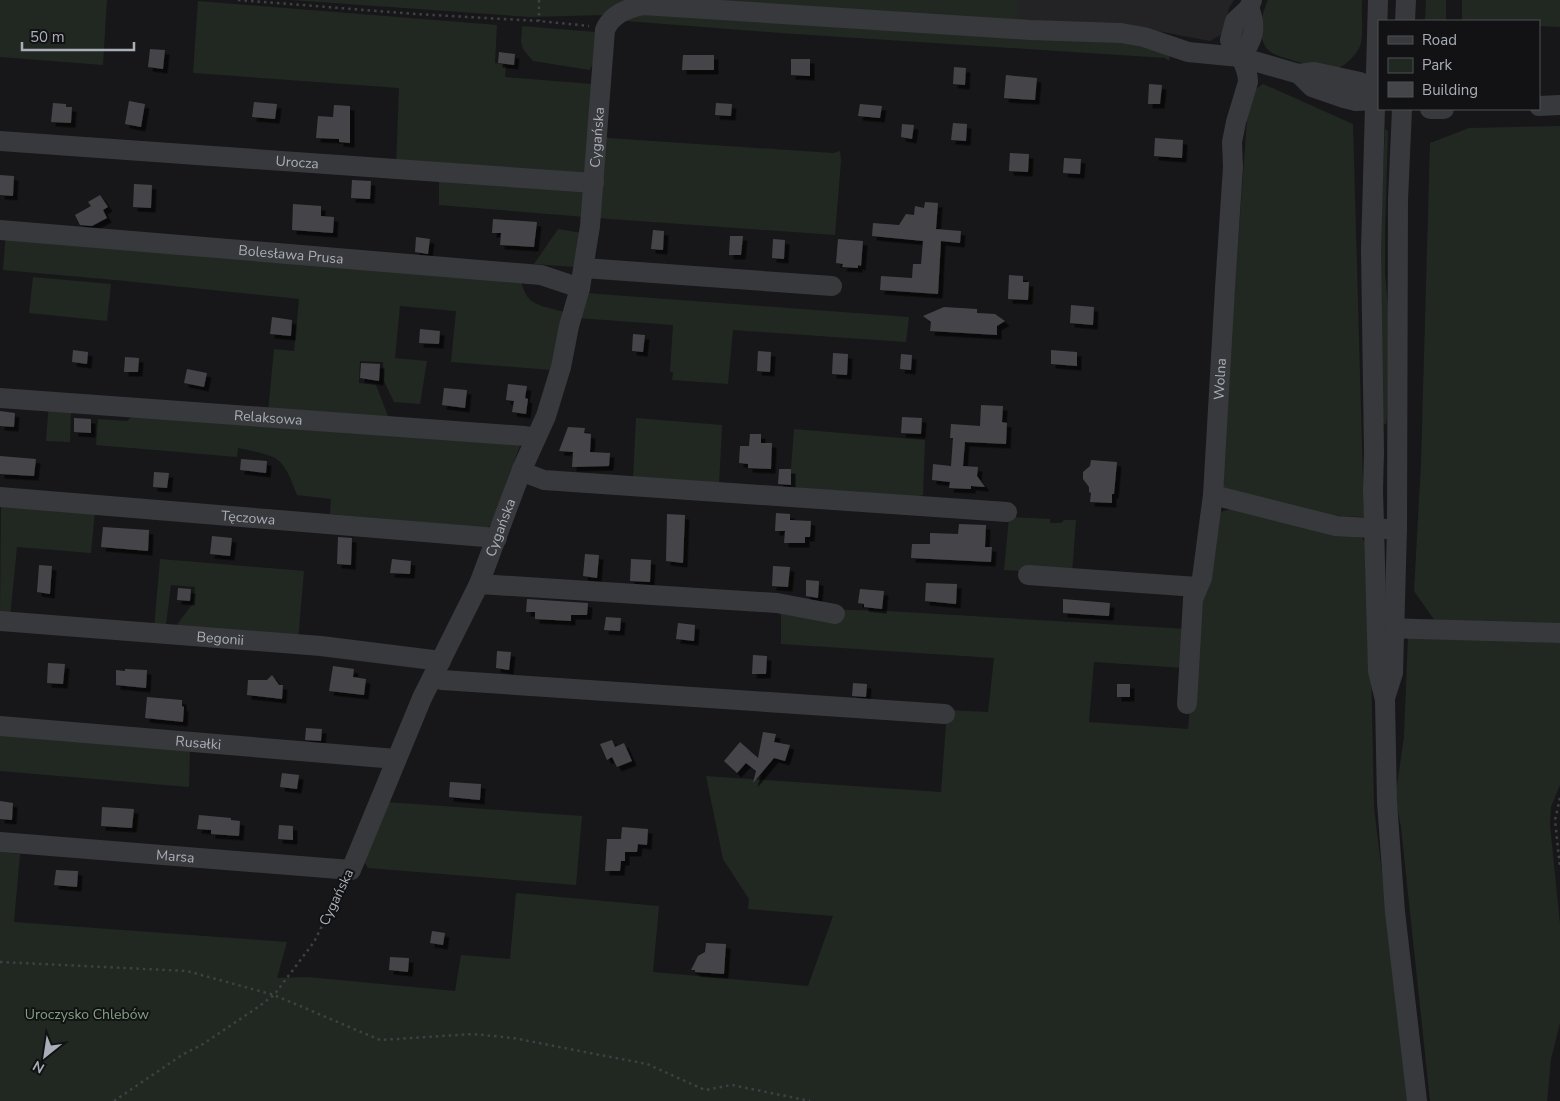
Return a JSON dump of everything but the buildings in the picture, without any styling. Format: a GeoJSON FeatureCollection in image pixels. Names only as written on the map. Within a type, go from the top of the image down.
{"type":"FeatureCollection","features":[{"type":"Feature","properties":{"kind":"street"},"geometry":{"type":"LineString","coordinates":[[1378,0],[1377,100],[1371,250],[1374,452],[1372,490],[1386,628],[1393,673],[1385,700],[1387,802],[1395,903],[1417,1101]]}},
{"type":"Feature","properties":{"kind":"street"},"geometry":{"type":"LineString","coordinates":[[1406,0],[1406,20]]}},
{"type":"Feature","properties":{"kind":"street","name":"Wolna"},"geometry":{"type":"LineString","coordinates":[[1187,704],[1193,600],[1202,578],[1213,495],[1234,167],[1232,142],[1248,82],[1248,77],[1240,57],[1230,40],[1235,21],[1251,4]]}},
{"type":"Feature","properties":{"kind":"street"},"geometry":{"type":"LineString","coordinates":[[607,26],[623,12],[643,5],[1017,29],[1121,33],[1144,37],[1188,52],[1240,57],[1299,74],[1312,87],[1344,98],[1356,101],[1377,100]]}},
{"type":"Feature","properties":{"kind":"street","name":"Cygańska"},"geometry":{"type":"LineString","coordinates":[[350,870],[396,759],[437,669],[479,584],[522,469],[546,416],[561,367],[569,326],[580,288],[590,226],[607,26]]}},
{"type":"Feature","properties":{"kind":"street"},"geometry":{"type":"LineString","coordinates":[[1540,106],[1560,105]]}},
{"type":"Feature","properties":{"kind":"street"},"geometry":{"type":"LineString","coordinates":[[1386,628],[1397,530],[1398,200],[1402,110]]}},
{"type":"Feature","properties":{"kind":"street","name":"Urocza"},"geometry":{"type":"LineString","coordinates":[[0,141],[594,183]]}},
{"type":"Feature","properties":{"kind":"street","name":"Bolesława Prusa"},"geometry":{"type":"LineString","coordinates":[[0,230],[541,274],[580,288]]}},
{"type":"Feature","properties":{"kind":"street"},"geometry":{"type":"LineString","coordinates":[[584,268],[832,286]]}},
{"type":"Feature","properties":{"kind":"street","name":"Relaksowa"},"geometry":{"type":"LineString","coordinates":[[0,398],[536,438]]}},
{"type":"Feature","properties":{"kind":"street"},"geometry":{"type":"LineString","coordinates":[[522,469],[528,474],[544,480],[1007,512]]}},
{"type":"Feature","properties":{"kind":"street"},"geometry":{"type":"LineString","coordinates":[[1213,495],[1336,526],[1397,530]]}},
{"type":"Feature","properties":{"kind":"street","name":"Tęczowa"},"geometry":{"type":"LineString","coordinates":[[0,497],[497,538]]}},
{"type":"Feature","properties":{"kind":"street"},"geometry":{"type":"LineString","coordinates":[[1028,575],[1197,587]]}},
{"type":"Feature","properties":{"kind":"street"},"geometry":{"type":"LineString","coordinates":[[479,584],[777,603],[835,614]]}},
{"type":"Feature","properties":{"kind":"street","name":"Begonii"},"geometry":{"type":"LineString","coordinates":[[0,621],[321,646],[437,669],[442,680],[945,714]]}},
{"type":"Feature","properties":{"kind":"street"},"geometry":{"type":"LineString","coordinates":[[1386,628],[1560,634]]}},
{"type":"Feature","properties":{"kind":"street","name":"Rusałki"},"geometry":{"type":"LineString","coordinates":[[0,726],[396,759]]}},
{"type":"Feature","properties":{"kind":"street","name":"Marsa"},"geometry":{"type":"LineString","coordinates":[[0,842],[350,870]]}},
{"type":"Feature","properties":{"kind":"path"},"geometry":{"type":"LineString","coordinates":[[238,0],[607,26]]}},
{"type":"Feature","properties":{"kind":"path"},"geometry":{"type":"LineString","coordinates":[[539,0],[539,21]]}},
{"type":"Feature","properties":{"kind":"path"},"geometry":{"type":"LineString","coordinates":[[1560,798],[1556,820],[1560,868]]}},
{"type":"Feature","properties":{"kind":"path","name":"Cygańska"},"geometry":{"type":"LineString","coordinates":[[114,1101],[182,1055],[203,1044],[274,995],[314,942],[350,870]]}},
{"type":"Feature","properties":{"kind":"path"},"geometry":{"type":"LineString","coordinates":[[0,962],[187,970],[274,995],[380,1040],[473,1034],[513,1038],[647,1064],[704,1090],[732,1085],[810,1101]]}},
{"type":"Feature","properties":{"kind":"shaded area"},"geometry":{"type":"Polygon","coordinates":[[[1017,0],[1234,0],[1229,8],[1222,34],[1210,41],[1126,25],[1017,25],[1017,0]]]}},
{"type":"Feature","properties":{"kind":"green space"},"geometry":{"type":"Polygon","coordinates":[[[0,0],[107,0],[103,65],[0,57],[0,0]]]}},
{"type":"Feature","properties":{"kind":"green space"},"geometry":{"type":"Polygon","coordinates":[[[291,0],[640,0],[605,15],[530,17],[291,0]]]}},
{"type":"Feature","properties":{"kind":"green space"},"geometry":{"type":"Polygon","coordinates":[[[664,0],[1017,0],[1017,25],[664,0]]]}},
{"type":"Feature","properties":{"kind":"green space"},"geometry":{"type":"Polygon","coordinates":[[[1268,0],[1362,0],[1362,36],[1360,46],[1347,63],[1335,69],[1311,66],[1272,53],[1263,42],[1261,35],[1263,13],[1268,0]]]}},
{"type":"Feature","properties":{"kind":"green space"},"geometry":{"type":"Polygon","coordinates":[[[1426,0],[1446,0],[1446,20],[1425,20],[1426,0]]]}},
{"type":"Feature","properties":{"kind":"green space"},"geometry":{"type":"Polygon","coordinates":[[[1462,0],[1560,0],[1560,27],[1540,26],[1540,20],[1462,20],[1462,0]]]}},
{"type":"Feature","properties":{"kind":"green space"},"geometry":{"type":"Polygon","coordinates":[[[198,1],[497,25],[495,63],[506,65],[505,77],[592,84],[586,173],[396,165],[399,88],[193,73],[198,1]]]}},
{"type":"Feature","properties":{"kind":"green space"},"geometry":{"type":"Polygon","coordinates":[[[633,12],[1142,43],[1170,56],[1169,61],[1165,58],[626,21],[633,12]]]}},
{"type":"Feature","properties":{"kind":"green space"},"geometry":{"type":"Polygon","coordinates":[[[522,26],[595,32],[593,63],[590,70],[533,61],[523,49],[521,42],[522,26]]]}},
{"type":"Feature","properties":{"kind":"green space"},"geometry":{"type":"Polygon","coordinates":[[[1263,84],[1353,124],[1364,517],[1320,515],[1220,489],[1249,93],[1263,84]]]}},
{"type":"Feature","properties":{"kind":"green space"},"geometry":{"type":"Polygon","coordinates":[[[1560,126],[1560,625],[1435,621],[1414,591],[1421,464],[1430,143],[1469,128],[1560,126]]]}},
{"type":"Feature","properties":{"kind":"green space"},"geometry":{"type":"Polygon","coordinates":[[[1385,129],[1388,131],[1385,273],[1389,320],[1386,424],[1383,422],[1379,259],[1385,129]]]}},
{"type":"Feature","properties":{"kind":"green space"},"geometry":{"type":"Polygon","coordinates":[[[603,133],[608,138],[833,153],[840,151],[841,161],[835,235],[597,218],[603,133]]]}},
{"type":"Feature","properties":{"kind":"green space"},"geometry":{"type":"Polygon","coordinates":[[[439,176],[587,187],[585,217],[439,205],[439,176]]]}},
{"type":"Feature","properties":{"kind":"green space"},"geometry":{"type":"Polygon","coordinates":[[[558,229],[582,233],[575,267],[534,264],[558,229]]]}},
{"type":"Feature","properties":{"kind":"green space"},"geometry":{"type":"Polygon","coordinates":[[[6,232],[521,280],[523,289],[536,304],[564,312],[552,370],[451,362],[456,311],[400,306],[395,358],[427,361],[420,404],[394,402],[384,381],[383,362],[360,361],[359,383],[376,385],[388,416],[385,421],[268,412],[274,349],[294,351],[299,299],[3,270],[6,232]]]}},
{"type":"Feature","properties":{"kind":"green space"},"geometry":{"type":"Polygon","coordinates":[[[33,277],[111,284],[107,321],[29,313],[33,277]]]}},
{"type":"Feature","properties":{"kind":"green space"},"geometry":{"type":"Polygon","coordinates":[[[586,293],[909,317],[906,342],[733,330],[728,384],[672,380],[673,372],[670,372],[673,325],[577,318],[586,293]]]}},
{"type":"Feature","properties":{"kind":"green space"},"geometry":{"type":"Polygon","coordinates":[[[49,402],[71,412],[70,442],[46,441],[49,402]]]}},
{"type":"Feature","properties":{"kind":"green space"},"geometry":{"type":"Polygon","coordinates":[[[139,410],[522,440],[506,483],[498,517],[487,528],[330,514],[331,499],[297,495],[283,464],[271,456],[262,453],[238,448],[237,457],[96,445],[98,419],[127,421],[139,410]]]}},
{"type":"Feature","properties":{"kind":"green space"},"geometry":{"type":"Polygon","coordinates":[[[636,418],[722,425],[719,486],[633,480],[636,418]]]}},
{"type":"Feature","properties":{"kind":"green space"},"geometry":{"type":"Polygon","coordinates":[[[794,429],[925,440],[923,495],[907,499],[791,493],[794,429]]]}},
{"type":"Feature","properties":{"kind":"green space"},"geometry":{"type":"Polygon","coordinates":[[[1,504],[95,511],[91,553],[17,547],[10,617],[0,616],[1,504]]]}},
{"type":"Feature","properties":{"kind":"green space","name":"Uroczysko Chlebów"},"geometry":{"type":"Polygon","coordinates":[[[1231,509],[1362,538],[1365,542],[1369,562],[1374,807],[1409,1101],[0,1101],[0,852],[20,854],[14,922],[287,942],[277,978],[308,977],[455,991],[461,955],[510,959],[516,893],[659,906],[653,972],[808,986],[833,916],[748,909],[749,899],[723,859],[706,776],[941,792],[947,710],[988,712],[994,658],[781,644],[781,615],[778,608],[887,611],[1187,629],[1184,668],[1094,662],[1089,722],[1188,729],[1194,666],[1194,622],[1216,520],[1221,512],[1231,509]]]}},
{"type":"Feature","properties":{"kind":"green space"},"geometry":{"type":"Polygon","coordinates":[[[1009,517],[1050,519],[1050,523],[1076,520],[1072,574],[1004,570],[1009,517]]]}},
{"type":"Feature","properties":{"kind":"green space"},"geometry":{"type":"Polygon","coordinates":[[[160,559],[304,571],[298,641],[176,626],[193,603],[195,587],[171,585],[166,625],[154,629],[160,559]]]}},
{"type":"Feature","properties":{"kind":"green space"},"geometry":{"type":"Polygon","coordinates":[[[1408,637],[1560,643],[1560,785],[1551,807],[1550,825],[1560,924],[1560,1023],[1551,1059],[1547,1101],[1430,1101],[1396,792],[1404,737],[1408,637]]]}},
{"type":"Feature","properties":{"kind":"green space"},"geometry":{"type":"Polygon","coordinates":[[[0,731],[190,747],[189,787],[0,771],[0,731]]]}},
{"type":"Feature","properties":{"kind":"green space"},"geometry":{"type":"Polygon","coordinates":[[[386,802],[582,816],[576,885],[368,868],[362,859],[386,802]]]}}]}
